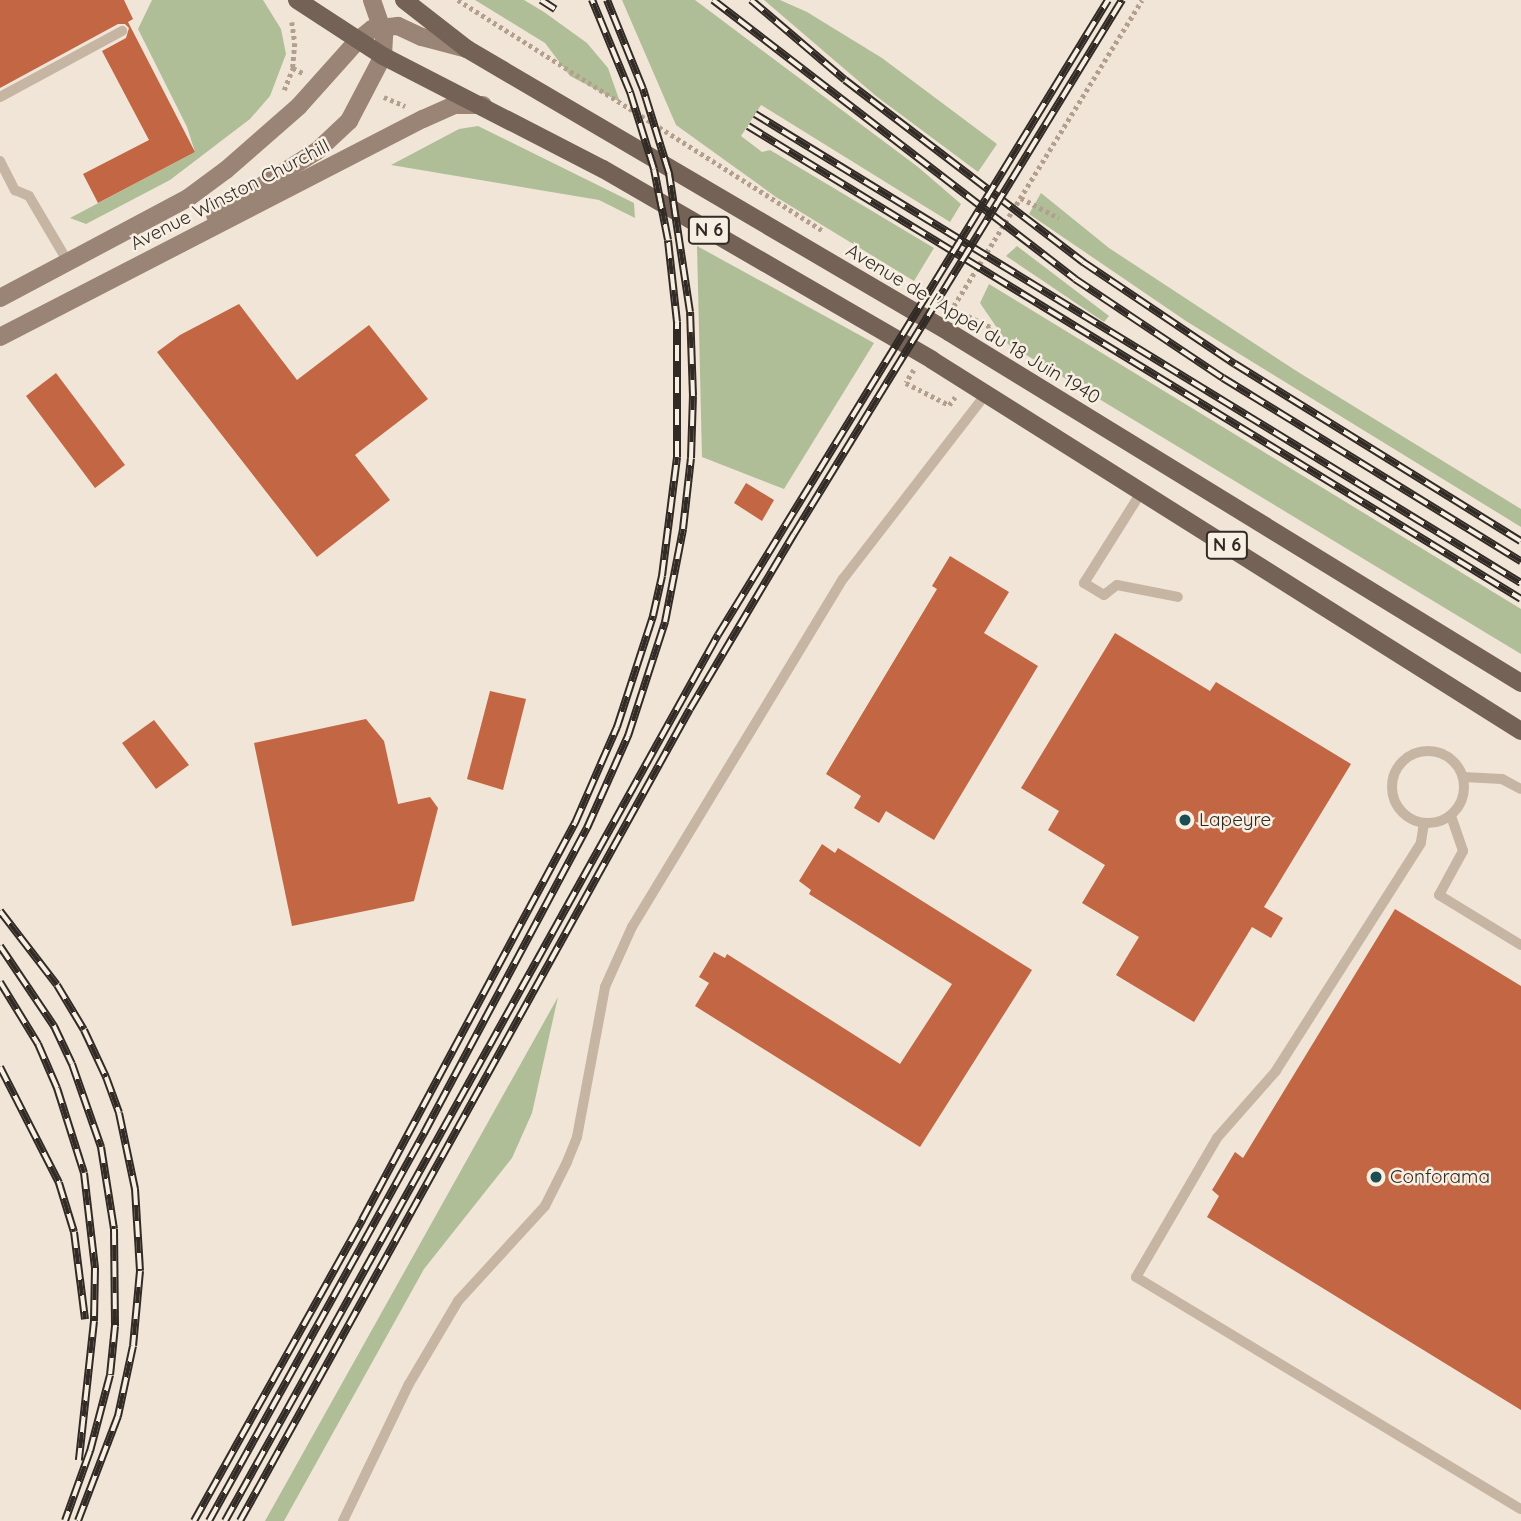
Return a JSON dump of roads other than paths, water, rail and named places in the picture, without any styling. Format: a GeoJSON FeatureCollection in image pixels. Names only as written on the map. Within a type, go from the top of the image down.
{"type":"FeatureCollection","features":[{"type":"Feature","properties":{"kind":"main road"},"geometry":{"type":"LineString","coordinates":[[148,260],[333,137],[349,121],[383,56],[380,26],[372,0]]}},
{"type":"Feature","properties":{"kind":"main road","name":"Avenue de l'Appel du 18 Juin 1940"},"geometry":{"type":"LineString","coordinates":[[404,0],[467,49],[949,332],[1521,683]]}},
{"type":"Feature","properties":{"kind":"main road","name":"N 6"},"geometry":{"type":"LineString","coordinates":[[293,8],[324,18],[383,56],[603,169],[986,393],[1521,731]]}},
{"type":"Feature","properties":{"kind":"main road"},"geometry":{"type":"LineString","coordinates":[[380,26],[398,26],[422,37],[467,49]]}},
{"type":"Feature","properties":{"kind":"main road","name":"Avenue Winston Churchill"},"geometry":{"type":"LineString","coordinates":[[0,298],[155,218],[226,170],[299,106],[358,40],[380,26]]}},
{"type":"Feature","properties":{"kind":"main road","name":"Avenue Winston Churchill"},"geometry":{"type":"LineString","coordinates":[[0,337],[433,114],[455,105],[482,105]]}},
{"type":"Feature","properties":{"kind":"lane"},"geometry":{"type":"LineString","coordinates":[[0,97],[122,32]]}},
{"type":"Feature","properties":{"kind":"lane"},"geometry":{"type":"LineString","coordinates":[[0,162],[15,190],[29,196],[68,262]]}},
{"type":"Feature","properties":{"kind":"lane"},"geometry":{"type":"LineString","coordinates":[[343,1521],[409,1384],[458,1301],[545,1206],[567,1162],[579,1127],[605,987],[632,927],[843,579],[986,393]]}},
{"type":"Feature","properties":{"kind":"lane"},"geometry":{"type":"LineString","coordinates":[[1142,492],[1084,583],[1104,595],[1117,585],[1178,597]]}},
{"type":"Feature","properties":{"kind":"lane"},"geometry":{"type":"LineString","coordinates":[[1418,752],[1440,752],[1451,758],[1463,777],[1463,798],[1451,816],[1443,821],[1424,823],[1404,815],[1392,797],[1393,775],[1399,765],[1418,752]]}},
{"type":"Feature","properties":{"kind":"lane"},"geometry":{"type":"LineString","coordinates":[[1463,777],[1502,779],[1521,789]]}},
{"type":"Feature","properties":{"kind":"lane"},"geometry":{"type":"LineString","coordinates":[[1451,816],[1463,851],[1439,895],[1521,945]]}},
{"type":"Feature","properties":{"kind":"lane"},"geometry":{"type":"LineString","coordinates":[[1424,823],[1421,843],[1276,1072],[1217,1138],[1136,1277],[1521,1509]]}},
{"type":"Feature","properties":{"kind":"railway"},"geometry":{"type":"LineString","coordinates":[[541,0],[555,9]]}},
{"type":"Feature","properties":{"kind":"railway"},"geometry":{"type":"LineString","coordinates":[[194,1521],[362,1220],[575,823],[617,727],[653,616],[662,576],[677,457],[677,322],[668,240],[654,169],[630,92],[592,0]]}},
{"type":"Feature","properties":{"kind":"railway"},"geometry":{"type":"LineString","coordinates":[[209,1521],[424,1133],[587,828],[628,736],[665,622],[683,529],[691,458],[693,396],[690,312],[669,173],[643,89],[607,0]]}},
{"type":"Feature","properties":{"kind":"railway"},"geometry":{"type":"LineString","coordinates":[[713,0],[1075,279],[1223,378],[1521,561]]}},
{"type":"Feature","properties":{"kind":"railway"},"geometry":{"type":"LineString","coordinates":[[751,0],[845,80],[1083,262],[1235,364],[1521,541]]}},
{"type":"Feature","properties":{"kind":"railway"},"geometry":{"type":"LineString","coordinates":[[225,1521],[718,635],[1108,0]]}},
{"type":"Feature","properties":{"kind":"railway"},"geometry":{"type":"LineString","coordinates":[[240,1521],[690,709],[794,534],[1122,0]]}},
{"type":"Feature","properties":{"kind":"railway"},"geometry":{"type":"LineString","coordinates":[[755,114],[1521,583]]}},
{"type":"Feature","properties":{"kind":"railway"},"geometry":{"type":"LineString","coordinates":[[748,126],[1521,599]]}},
{"type":"Feature","properties":{"kind":"railway"},"geometry":{"type":"LineString","coordinates":[[0,911],[57,985],[84,1030],[119,1113],[135,1189],[140,1271],[133,1346],[118,1416],[78,1521]]}},
{"type":"Feature","properties":{"kind":"railway"},"geometry":{"type":"LineString","coordinates":[[0,946],[54,1026],[72,1064],[101,1147],[114,1229],[115,1326],[110,1375],[90,1451],[65,1521]]}},
{"type":"Feature","properties":{"kind":"railway"},"geometry":{"type":"LineString","coordinates":[[0,982],[38,1044],[57,1088],[84,1173],[95,1268],[94,1321],[79,1460]]}},
{"type":"Feature","properties":{"kind":"railway"},"geometry":{"type":"LineString","coordinates":[[0,1067],[59,1183],[74,1232],[85,1319]]}},
{"type":"Feature","properties":{"kind":"place","name":"Lapeyre"},"geometry":{"type":"Point","coordinates":[1185,820]}},
{"type":"Feature","properties":{"kind":"place","name":"Conforama"},"geometry":{"type":"Point","coordinates":[1376,1177]}}]}
